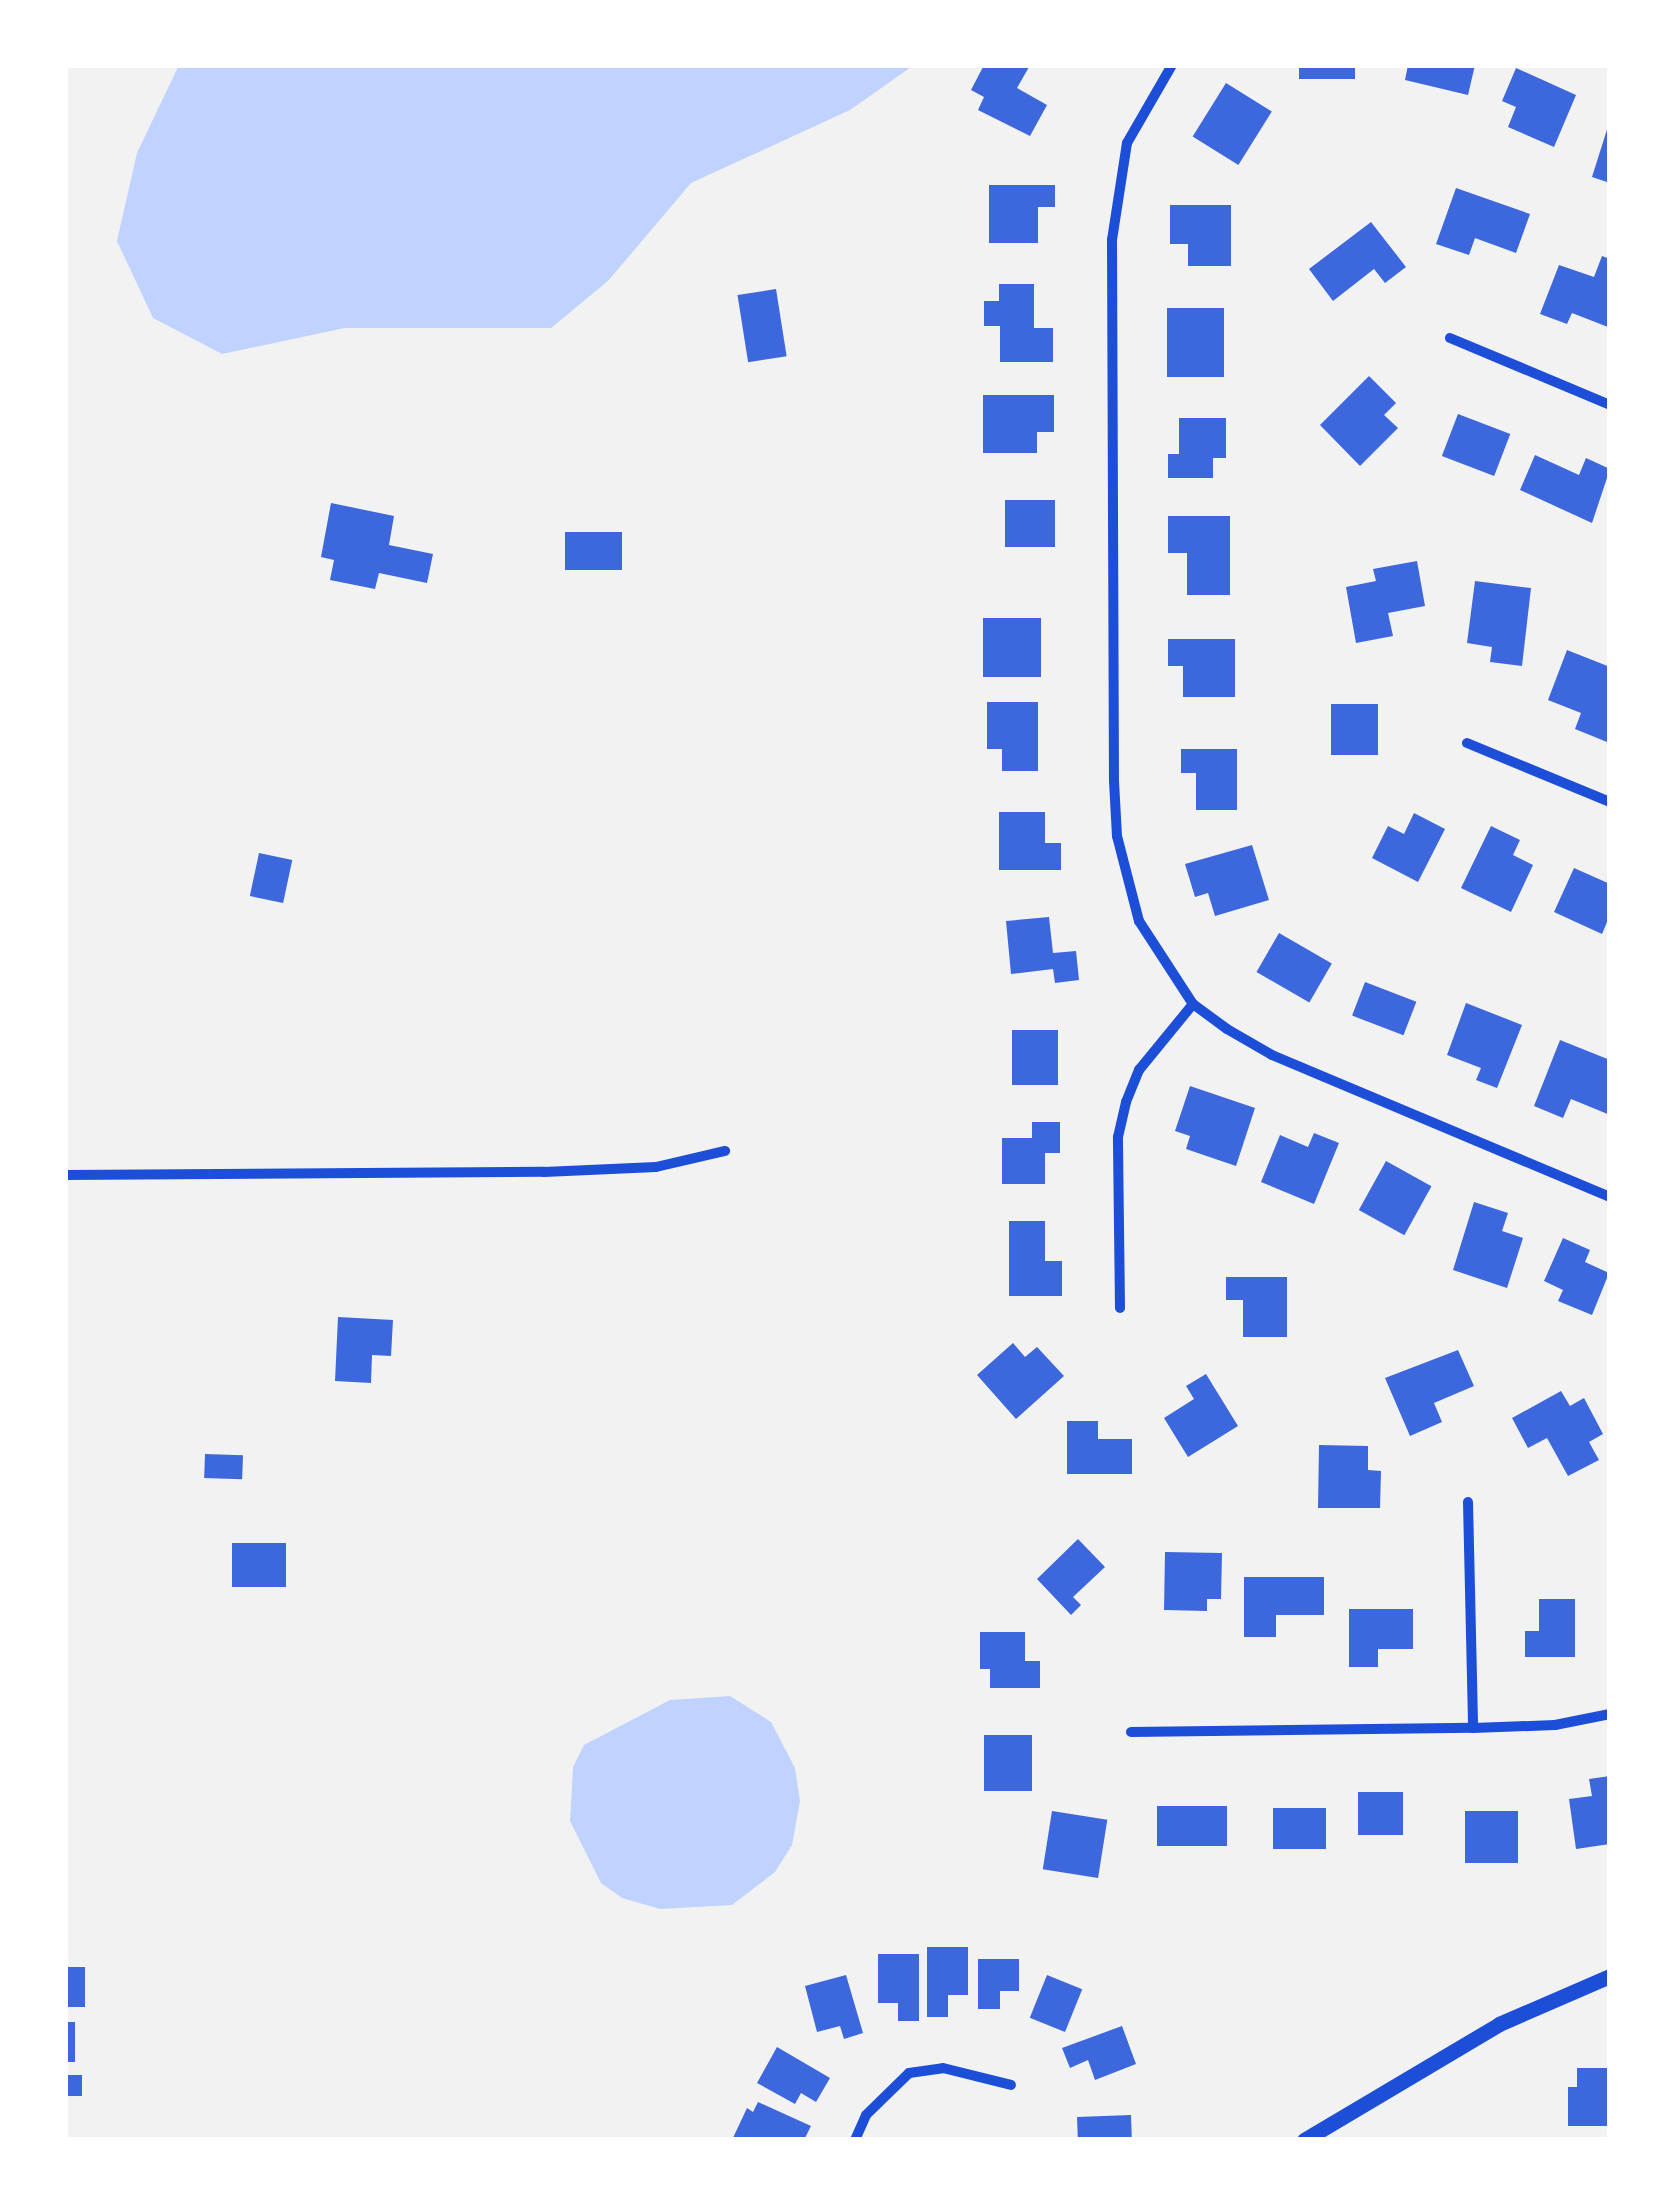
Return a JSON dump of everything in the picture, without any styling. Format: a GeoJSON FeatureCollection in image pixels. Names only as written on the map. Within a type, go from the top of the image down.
{"type":"FeatureCollection","features":[{"type":"Feature","properties":{"kind":"main road"},"geometry":{"type":"LineString","coordinates":[[1304,2140],[1498,2024],[1610,1976]]}},
{"type":"Feature","properties":{"kind":"street"},"geometry":{"type":"LineString","coordinates":[[1172,65],[1127,144],[1114,200],[1114,781],[1117,836],[1139,921],[1193,1004],[1272,1055],[1610,1197]]}},
{"type":"Feature","properties":{"kind":"street"},"geometry":{"type":"LineString","coordinates":[[1450,338],[1610,404]]}},
{"type":"Feature","properties":{"kind":"street"},"geometry":{"type":"LineString","coordinates":[[1467,742],[1610,802]]}},
{"type":"Feature","properties":{"kind":"street"},"geometry":{"type":"LineString","coordinates":[[1120,1308],[1118,1138],[1126,1102],[1139,1070],[1193,1004]]}},
{"type":"Feature","properties":{"kind":"street"},"geometry":{"type":"LineString","coordinates":[[65,1175],[656,1168],[726,1151]]}},
{"type":"Feature","properties":{"kind":"street"},"geometry":{"type":"LineString","coordinates":[[1468,1502],[1472,1728]]}},
{"type":"Feature","properties":{"kind":"street"},"geometry":{"type":"LineString","coordinates":[[1132,1732],[1554,1725],[1610,1714]]}},
{"type":"Feature","properties":{"kind":"street"},"geometry":{"type":"LineString","coordinates":[[855,2140],[866,2115],[909,2073],[944,2068],[1011,2085]]}},
{"type":"Feature","properties":{"kind":"water"},"geometry":{"type":"Polygon","coordinates":[[[179,65],[914,65],[850,110],[691,183],[608,281],[551,328],[345,328],[222,354],[153,318],[117,241],[137,153],[179,65]]]}},
{"type":"Feature","properties":{"kind":"water"},"geometry":{"type":"Polygon","coordinates":[[[730,1696],[771,1722],[795,1768],[800,1801],[792,1845],[775,1872],[732,1905],[660,1909],[622,1898],[601,1883],[570,1821],[573,1767],[584,1745],[670,1700],[730,1696]]]}},
{"type":"Feature","properties":{"kind":"building"},"geometry":{"type":"Polygon","coordinates":[[[984,65],[1029,67],[1017,88],[1047,105],[1030,136],[978,110],[984,97],[971,90],[984,65]]]}},
{"type":"Feature","properties":{"kind":"building"},"geometry":{"type":"Polygon","coordinates":[[[1299,65],[1355,65],[1355,79],[1299,79],[1299,65]]]}},
{"type":"Feature","properties":{"kind":"building"},"geometry":{"type":"Polygon","coordinates":[[[1408,65],[1475,65],[1468,95],[1405,80],[1408,65]]]}},
{"type":"Feature","properties":{"kind":"building"},"geometry":{"type":"Polygon","coordinates":[[[1516,68],[1576,95],[1554,147],[1508,127],[1516,107],[1502,101],[1516,68]]]}},
{"type":"Feature","properties":{"kind":"building"},"geometry":{"type":"Polygon","coordinates":[[[1226,83],[1272,112],[1238,165],[1193,136],[1226,83]]]}},
{"type":"Feature","properties":{"kind":"building"},"geometry":{"type":"Polygon","coordinates":[[[1610,120],[1610,183],[1592,177],[1610,120]]]}},
{"type":"Feature","properties":{"kind":"building"},"geometry":{"type":"Polygon","coordinates":[[[989,185],[1055,185],[1055,207],[1038,207],[1038,243],[989,243],[989,185]]]}},
{"type":"Feature","properties":{"kind":"building"},"geometry":{"type":"Polygon","coordinates":[[[1456,188],[1530,214],[1516,253],[1475,238],[1469,255],[1436,244],[1456,188]]]}},
{"type":"Feature","properties":{"kind":"building"},"geometry":{"type":"Polygon","coordinates":[[[1170,205],[1231,205],[1231,266],[1188,266],[1188,244],[1170,244],[1170,205]]]}},
{"type":"Feature","properties":{"kind":"building"},"geometry":{"type":"Polygon","coordinates":[[[1371,222],[1406,267],[1385,283],[1374,269],[1333,301],[1309,269],[1371,222]]]}},
{"type":"Feature","properties":{"kind":"building"},"geometry":{"type":"Polygon","coordinates":[[[1602,256],[1610,259],[1608,327],[1572,313],[1567,324],[1540,314],[1559,265],[1594,277],[1602,256]]]}},
{"type":"Feature","properties":{"kind":"building"},"geometry":{"type":"Polygon","coordinates":[[[999,284],[1034,284],[1034,328],[1053,328],[1053,362],[1000,362],[1000,326],[984,326],[984,301],[999,301],[999,284]]]}},
{"type":"Feature","properties":{"kind":"building"},"geometry":{"type":"Polygon","coordinates":[[[776,289],[787,356],[748,362],[737,295],[776,289]]]}},
{"type":"Feature","properties":{"kind":"building"},"geometry":{"type":"Polygon","coordinates":[[[1167,308],[1224,308],[1224,377],[1167,377],[1167,308]]]}},
{"type":"Feature","properties":{"kind":"building"},"geometry":{"type":"Polygon","coordinates":[[[1369,376],[1396,403],[1384,415],[1398,428],[1360,466],[1320,425],[1369,376]]]}},
{"type":"Feature","properties":{"kind":"building"},"geometry":{"type":"Polygon","coordinates":[[[983,395],[1054,395],[1054,432],[1037,432],[1037,453],[983,453],[983,395]]]}},
{"type":"Feature","properties":{"kind":"building"},"geometry":{"type":"Polygon","coordinates":[[[1458,414],[1510,434],[1494,476],[1442,456],[1458,414]]]}},
{"type":"Feature","properties":{"kind":"building"},"geometry":{"type":"Polygon","coordinates":[[[1179,418],[1226,418],[1226,458],[1213,458],[1213,478],[1168,478],[1168,454],[1179,454],[1179,418]]]}},
{"type":"Feature","properties":{"kind":"building"},"geometry":{"type":"Polygon","coordinates":[[[1535,455],[1579,475],[1586,458],[1610,469],[1592,523],[1520,490],[1535,455]]]}},
{"type":"Feature","properties":{"kind":"building"},"geometry":{"type":"Polygon","coordinates":[[[1005,500],[1055,500],[1055,547],[1005,547],[1005,500]]]}},
{"type":"Feature","properties":{"kind":"building"},"geometry":{"type":"Polygon","coordinates":[[[331,503],[394,516],[389,545],[433,554],[427,583],[379,573],[375,589],[330,580],[334,560],[321,557],[331,503]]]}},
{"type":"Feature","properties":{"kind":"building"},"geometry":{"type":"Polygon","coordinates":[[[1168,516],[1230,516],[1230,595],[1187,595],[1187,553],[1168,553],[1168,516]]]}},
{"type":"Feature","properties":{"kind":"building"},"geometry":{"type":"Polygon","coordinates":[[[565,532],[622,532],[622,570],[565,570],[565,532]]]}},
{"type":"Feature","properties":{"kind":"building"},"geometry":{"type":"Polygon","coordinates":[[[1417,561],[1425,606],[1388,613],[1393,636],[1356,643],[1346,587],[1376,581],[1373,569],[1417,561]]]}},
{"type":"Feature","properties":{"kind":"building"},"geometry":{"type":"Polygon","coordinates":[[[1475,581],[1531,588],[1522,666],[1490,662],[1492,647],[1467,643],[1475,581]]]}},
{"type":"Feature","properties":{"kind":"building"},"geometry":{"type":"Polygon","coordinates":[[[983,618],[1041,618],[1041,677],[983,677],[983,618]]]}},
{"type":"Feature","properties":{"kind":"building"},"geometry":{"type":"Polygon","coordinates":[[[1168,639],[1235,639],[1235,697],[1183,697],[1183,666],[1168,666],[1168,639]]]}},
{"type":"Feature","properties":{"kind":"building"},"geometry":{"type":"Polygon","coordinates":[[[1567,650],[1610,667],[1607,742],[1575,729],[1581,713],[1548,700],[1567,650]]]}},
{"type":"Feature","properties":{"kind":"building"},"geometry":{"type":"Polygon","coordinates":[[[987,702],[1038,702],[1038,771],[1002,771],[1002,749],[987,749],[987,702]]]}},
{"type":"Feature","properties":{"kind":"building"},"geometry":{"type":"Polygon","coordinates":[[[1331,704],[1378,704],[1378,755],[1331,755],[1331,704]]]}},
{"type":"Feature","properties":{"kind":"building"},"geometry":{"type":"Polygon","coordinates":[[[1181,749],[1237,749],[1237,810],[1196,810],[1196,773],[1181,773],[1181,749]]]}},
{"type":"Feature","properties":{"kind":"building"},"geometry":{"type":"Polygon","coordinates":[[[999,812],[1045,812],[1045,843],[1061,843],[1061,870],[999,870],[999,812]]]}},
{"type":"Feature","properties":{"kind":"building"},"geometry":{"type":"Polygon","coordinates":[[[1414,813],[1445,829],[1418,882],[1372,858],[1388,826],[1404,834],[1414,813]]]}},
{"type":"Feature","properties":{"kind":"building"},"geometry":{"type":"Polygon","coordinates":[[[1491,826],[1520,840],[1513,855],[1533,865],[1511,912],[1461,888],[1491,826]]]}},
{"type":"Feature","properties":{"kind":"building"},"geometry":{"type":"Polygon","coordinates":[[[1252,845],[1269,900],[1215,916],[1208,893],[1195,897],[1185,864],[1252,845]]]}},
{"type":"Feature","properties":{"kind":"building"},"geometry":{"type":"Polygon","coordinates":[[[259,853],[292,860],[283,903],[250,896],[259,853]]]}},
{"type":"Feature","properties":{"kind":"building"},"geometry":{"type":"Polygon","coordinates":[[[1574,868],[1610,884],[1610,915],[1602,934],[1554,912],[1574,868]]]}},
{"type":"Feature","properties":{"kind":"building"},"geometry":{"type":"Polygon","coordinates":[[[1049,917],[1053,953],[1076,951],[1079,980],[1055,983],[1053,969],[1011,974],[1006,921],[1049,917]]]}},
{"type":"Feature","properties":{"kind":"building"},"geometry":{"type":"Polygon","coordinates":[[[1279,933],[1332,964],[1309,1002],[1256,972],[1279,933]]]}},
{"type":"Feature","properties":{"kind":"building"},"geometry":{"type":"Polygon","coordinates":[[[1365,982],[1416,1002],[1403,1035],[1352,1016],[1365,982]]]}},
{"type":"Feature","properties":{"kind":"building"},"geometry":{"type":"Polygon","coordinates":[[[1466,1003],[1522,1025],[1497,1088],[1476,1080],[1481,1068],[1447,1055],[1466,1003]]]}},
{"type":"Feature","properties":{"kind":"building"},"geometry":{"type":"Polygon","coordinates":[[[1012,1030],[1058,1030],[1058,1085],[1012,1085],[1012,1030]]]}},
{"type":"Feature","properties":{"kind":"building"},"geometry":{"type":"Polygon","coordinates":[[[1560,1040],[1610,1060],[1610,1115],[1571,1099],[1563,1118],[1534,1106],[1560,1040]]]}},
{"type":"Feature","properties":{"kind":"building"},"geometry":{"type":"Polygon","coordinates":[[[1190,1086],[1255,1108],[1236,1166],[1186,1149],[1190,1136],[1175,1131],[1190,1086]]]}},
{"type":"Feature","properties":{"kind":"building"},"geometry":{"type":"Polygon","coordinates":[[[1032,1122],[1060,1122],[1060,1153],[1045,1153],[1045,1184],[1002,1184],[1002,1138],[1032,1138],[1032,1122]]]}},
{"type":"Feature","properties":{"kind":"building"},"geometry":{"type":"Polygon","coordinates":[[[1314,1133],[1339,1143],[1314,1204],[1261,1182],[1280,1135],[1308,1147],[1314,1133]]]}},
{"type":"Feature","properties":{"kind":"building"},"geometry":{"type":"Polygon","coordinates":[[[1386,1161],[1431,1186],[1404,1235],[1359,1210],[1386,1161]]]}},
{"type":"Feature","properties":{"kind":"building"},"geometry":{"type":"Polygon","coordinates":[[[1474,1202],[1508,1213],[1502,1231],[1523,1238],[1507,1288],[1453,1270],[1474,1202]]]}},
{"type":"Feature","properties":{"kind":"building"},"geometry":{"type":"Polygon","coordinates":[[[1009,1221],[1045,1221],[1045,1261],[1062,1261],[1062,1296],[1009,1296],[1009,1221]]]}},
{"type":"Feature","properties":{"kind":"building"},"geometry":{"type":"Polygon","coordinates":[[[1563,1238],[1590,1250],[1585,1262],[1609,1273],[1592,1315],[1558,1301],[1563,1290],[1544,1281],[1563,1238]]]}},
{"type":"Feature","properties":{"kind":"building"},"geometry":{"type":"Polygon","coordinates":[[[1226,1277],[1287,1277],[1287,1337],[1243,1337],[1243,1300],[1226,1300],[1226,1277]]]}},
{"type":"Feature","properties":{"kind":"building"},"geometry":{"type":"Polygon","coordinates":[[[338,1317],[393,1320],[391,1356],[372,1355],[371,1383],[335,1381],[338,1317]]]}},
{"type":"Feature","properties":{"kind":"building"},"geometry":{"type":"Polygon","coordinates":[[[1013,1343],[1025,1357],[1037,1347],[1064,1376],[1016,1419],[977,1375],[1013,1343]]]}},
{"type":"Feature","properties":{"kind":"building"},"geometry":{"type":"Polygon","coordinates":[[[1458,1350],[1474,1386],[1434,1403],[1442,1422],[1410,1436],[1385,1378],[1458,1350]]]}},
{"type":"Feature","properties":{"kind":"building"},"geometry":{"type":"Polygon","coordinates":[[[1206,1374],[1238,1426],[1188,1457],[1164,1418],[1194,1399],[1186,1386],[1206,1374]]]}},
{"type":"Feature","properties":{"kind":"building"},"geometry":{"type":"Polygon","coordinates":[[[1561,1391],[1570,1406],[1584,1398],[1603,1434],[1589,1442],[1599,1460],[1568,1476],[1547,1438],[1528,1448],[1512,1418],[1561,1391]]]}},
{"type":"Feature","properties":{"kind":"building"},"geometry":{"type":"Polygon","coordinates":[[[1067,1421],[1098,1421],[1098,1439],[1132,1439],[1132,1474],[1067,1474],[1067,1421]]]}},
{"type":"Feature","properties":{"kind":"building"},"geometry":{"type":"Polygon","coordinates":[[[1319,1445],[1368,1446],[1368,1470],[1381,1471],[1380,1508],[1318,1508],[1319,1445]]]}},
{"type":"Feature","properties":{"kind":"building"},"geometry":{"type":"Polygon","coordinates":[[[205,1454],[243,1455],[242,1479],[204,1478],[205,1454]]]}},
{"type":"Feature","properties":{"kind":"building"},"geometry":{"type":"Polygon","coordinates":[[[1078,1539],[1105,1567],[1073,1597],[1081,1605],[1071,1615],[1037,1579],[1078,1539]]]}},
{"type":"Feature","properties":{"kind":"building"},"geometry":{"type":"Polygon","coordinates":[[[232,1543],[286,1543],[286,1587],[232,1587],[232,1543]]]}},
{"type":"Feature","properties":{"kind":"building"},"geometry":{"type":"Polygon","coordinates":[[[1165,1552],[1222,1553],[1221,1599],[1207,1599],[1207,1611],[1164,1610],[1165,1552]]]}},
{"type":"Feature","properties":{"kind":"building"},"geometry":{"type":"Polygon","coordinates":[[[1244,1577],[1324,1577],[1324,1615],[1276,1615],[1276,1637],[1244,1637],[1244,1577]]]}},
{"type":"Feature","properties":{"kind":"building"},"geometry":{"type":"Polygon","coordinates":[[[1539,1599],[1575,1599],[1575,1657],[1525,1657],[1525,1631],[1539,1631],[1539,1599]]]}},
{"type":"Feature","properties":{"kind":"building"},"geometry":{"type":"Polygon","coordinates":[[[1349,1609],[1413,1609],[1413,1649],[1378,1649],[1378,1667],[1349,1667],[1349,1609]]]}},
{"type":"Feature","properties":{"kind":"building"},"geometry":{"type":"Polygon","coordinates":[[[980,1632],[1025,1632],[1025,1661],[1040,1661],[1040,1688],[990,1688],[990,1669],[980,1669],[980,1632]]]}},
{"type":"Feature","properties":{"kind":"building"},"geometry":{"type":"Polygon","coordinates":[[[984,1735],[1032,1735],[1032,1791],[984,1791],[984,1735]]]}},
{"type":"Feature","properties":{"kind":"building"},"geometry":{"type":"Polygon","coordinates":[[[1610,1776],[1610,1844],[1576,1849],[1569,1799],[1592,1796],[1589,1779],[1610,1776]]]}},
{"type":"Feature","properties":{"kind":"building"},"geometry":{"type":"Polygon","coordinates":[[[1358,1792],[1403,1792],[1403,1835],[1358,1835],[1358,1792]]]}},
{"type":"Feature","properties":{"kind":"building"},"geometry":{"type":"Polygon","coordinates":[[[1157,1806],[1227,1806],[1227,1846],[1157,1846],[1157,1806]]]}},
{"type":"Feature","properties":{"kind":"building"},"geometry":{"type":"Polygon","coordinates":[[[1273,1808],[1326,1808],[1326,1849],[1273,1849],[1273,1808]]]}},
{"type":"Feature","properties":{"kind":"building"},"geometry":{"type":"Polygon","coordinates":[[[1052,1811],[1107,1820],[1098,1878],[1043,1869],[1052,1811]]]}},
{"type":"Feature","properties":{"kind":"building"},"geometry":{"type":"Polygon","coordinates":[[[1465,1811],[1518,1811],[1518,1863],[1465,1863],[1465,1811]]]}},
{"type":"Feature","properties":{"kind":"building"},"geometry":{"type":"Polygon","coordinates":[[[927,1947],[968,1947],[968,1995],[948,1995],[948,2017],[927,2017],[927,1947]]]}},
{"type":"Feature","properties":{"kind":"building"},"geometry":{"type":"Polygon","coordinates":[[[878,1954],[919,1954],[919,2021],[898,2021],[898,2003],[878,2003],[878,1954]]]}},
{"type":"Feature","properties":{"kind":"building"},"geometry":{"type":"Polygon","coordinates":[[[978,1959],[1019,1959],[1019,1991],[1000,1991],[1000,2009],[978,2009],[978,1959]]]}},
{"type":"Feature","properties":{"kind":"building"},"geometry":{"type":"Polygon","coordinates":[[[65,1967],[85,1967],[85,2007],[65,2007],[65,1967]]]}},
{"type":"Feature","properties":{"kind":"building"},"geometry":{"type":"Polygon","coordinates":[[[846,1975],[863,2033],[844,2039],[840,2026],[817,2032],[805,1986],[846,1975]]]}},
{"type":"Feature","properties":{"kind":"building"},"geometry":{"type":"Polygon","coordinates":[[[1047,1975],[1082,1989],[1065,2032],[1030,2018],[1047,1975]]]}},
{"type":"Feature","properties":{"kind":"building"},"geometry":{"type":"Polygon","coordinates":[[[65,2022],[75,2022],[75,2062],[65,2062],[65,2022]]]}},
{"type":"Feature","properties":{"kind":"building"},"geometry":{"type":"Polygon","coordinates":[[[1122,2026],[1136,2064],[1095,2080],[1088,2060],[1070,2068],[1062,2048],[1122,2026]]]}},
{"type":"Feature","properties":{"kind":"building"},"geometry":{"type":"Polygon","coordinates":[[[777,2047],[830,2078],[816,2102],[801,2093],[795,2104],[757,2083],[777,2047]]]}},
{"type":"Feature","properties":{"kind":"building"},"geometry":{"type":"Polygon","coordinates":[[[1577,2068],[1610,2068],[1610,2126],[1568,2126],[1568,2087],[1577,2087],[1577,2068]]]}},
{"type":"Feature","properties":{"kind":"building"},"geometry":{"type":"Polygon","coordinates":[[[65,2075],[82,2075],[82,2096],[65,2096],[65,2075]]]}},
{"type":"Feature","properties":{"kind":"building"},"geometry":{"type":"Polygon","coordinates":[[[758,2102],[811,2126],[804,2140],[732,2140],[747,2108],[753,2112],[758,2102]]]}},
{"type":"Feature","properties":{"kind":"building"},"geometry":{"type":"Polygon","coordinates":[[[1131,2115],[1132,2140],[1078,2140],[1077,2117],[1131,2115]]]}}]}
